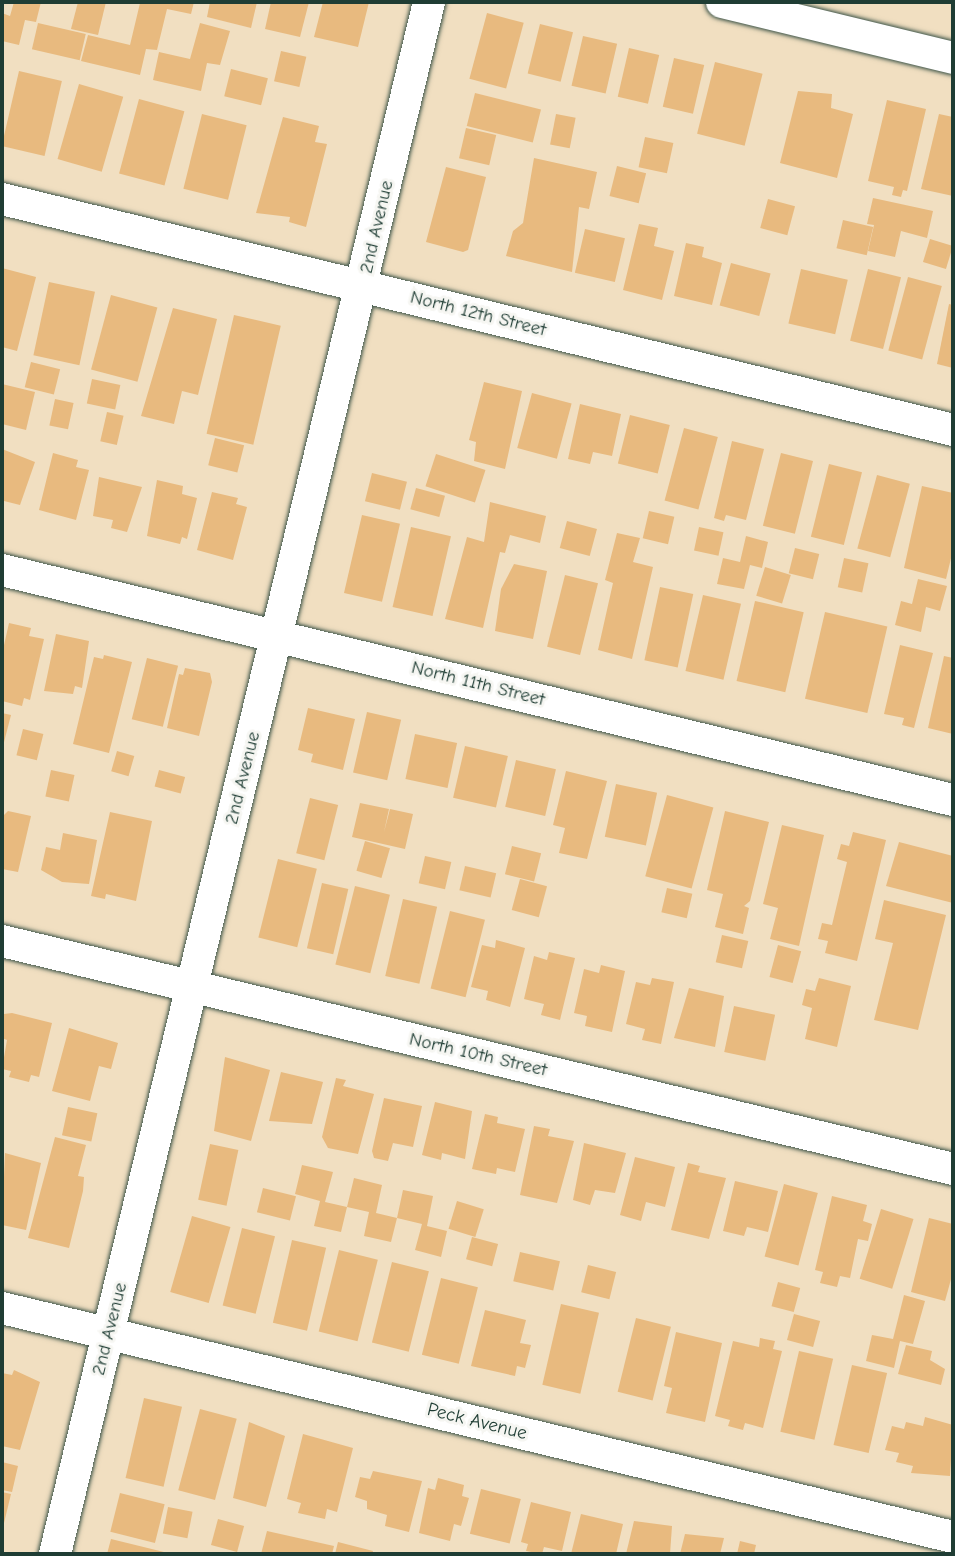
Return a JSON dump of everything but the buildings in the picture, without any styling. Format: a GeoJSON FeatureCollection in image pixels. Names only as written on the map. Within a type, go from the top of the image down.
{"type":"FeatureCollection","features":[{"type":"Feature","properties":{"kind":"street","name":"2nd Avenue"},"geometry":{"type":"LineString","coordinates":[[55,1554],[363,286],[429,2]]}},
{"type":"Feature","properties":{"kind":"street"},"geometry":{"type":"LineString","coordinates":[[722,2],[953,58]]}},
{"type":"Feature","properties":{"kind":"street","name":"North 12th Street"},"geometry":{"type":"LineString","coordinates":[[2,199],[953,430]]}},
{"type":"Feature","properties":{"kind":"street","name":"North 11th Street"},"geometry":{"type":"LineString","coordinates":[[2,570],[953,800]]}},
{"type":"Feature","properties":{"kind":"street","name":"North 10th Street"},"geometry":{"type":"LineString","coordinates":[[2,941],[953,1168]]}},
{"type":"Feature","properties":{"kind":"street","name":"Peck Avenue"},"geometry":{"type":"LineString","coordinates":[[2,1308],[953,1536]]}}]}
